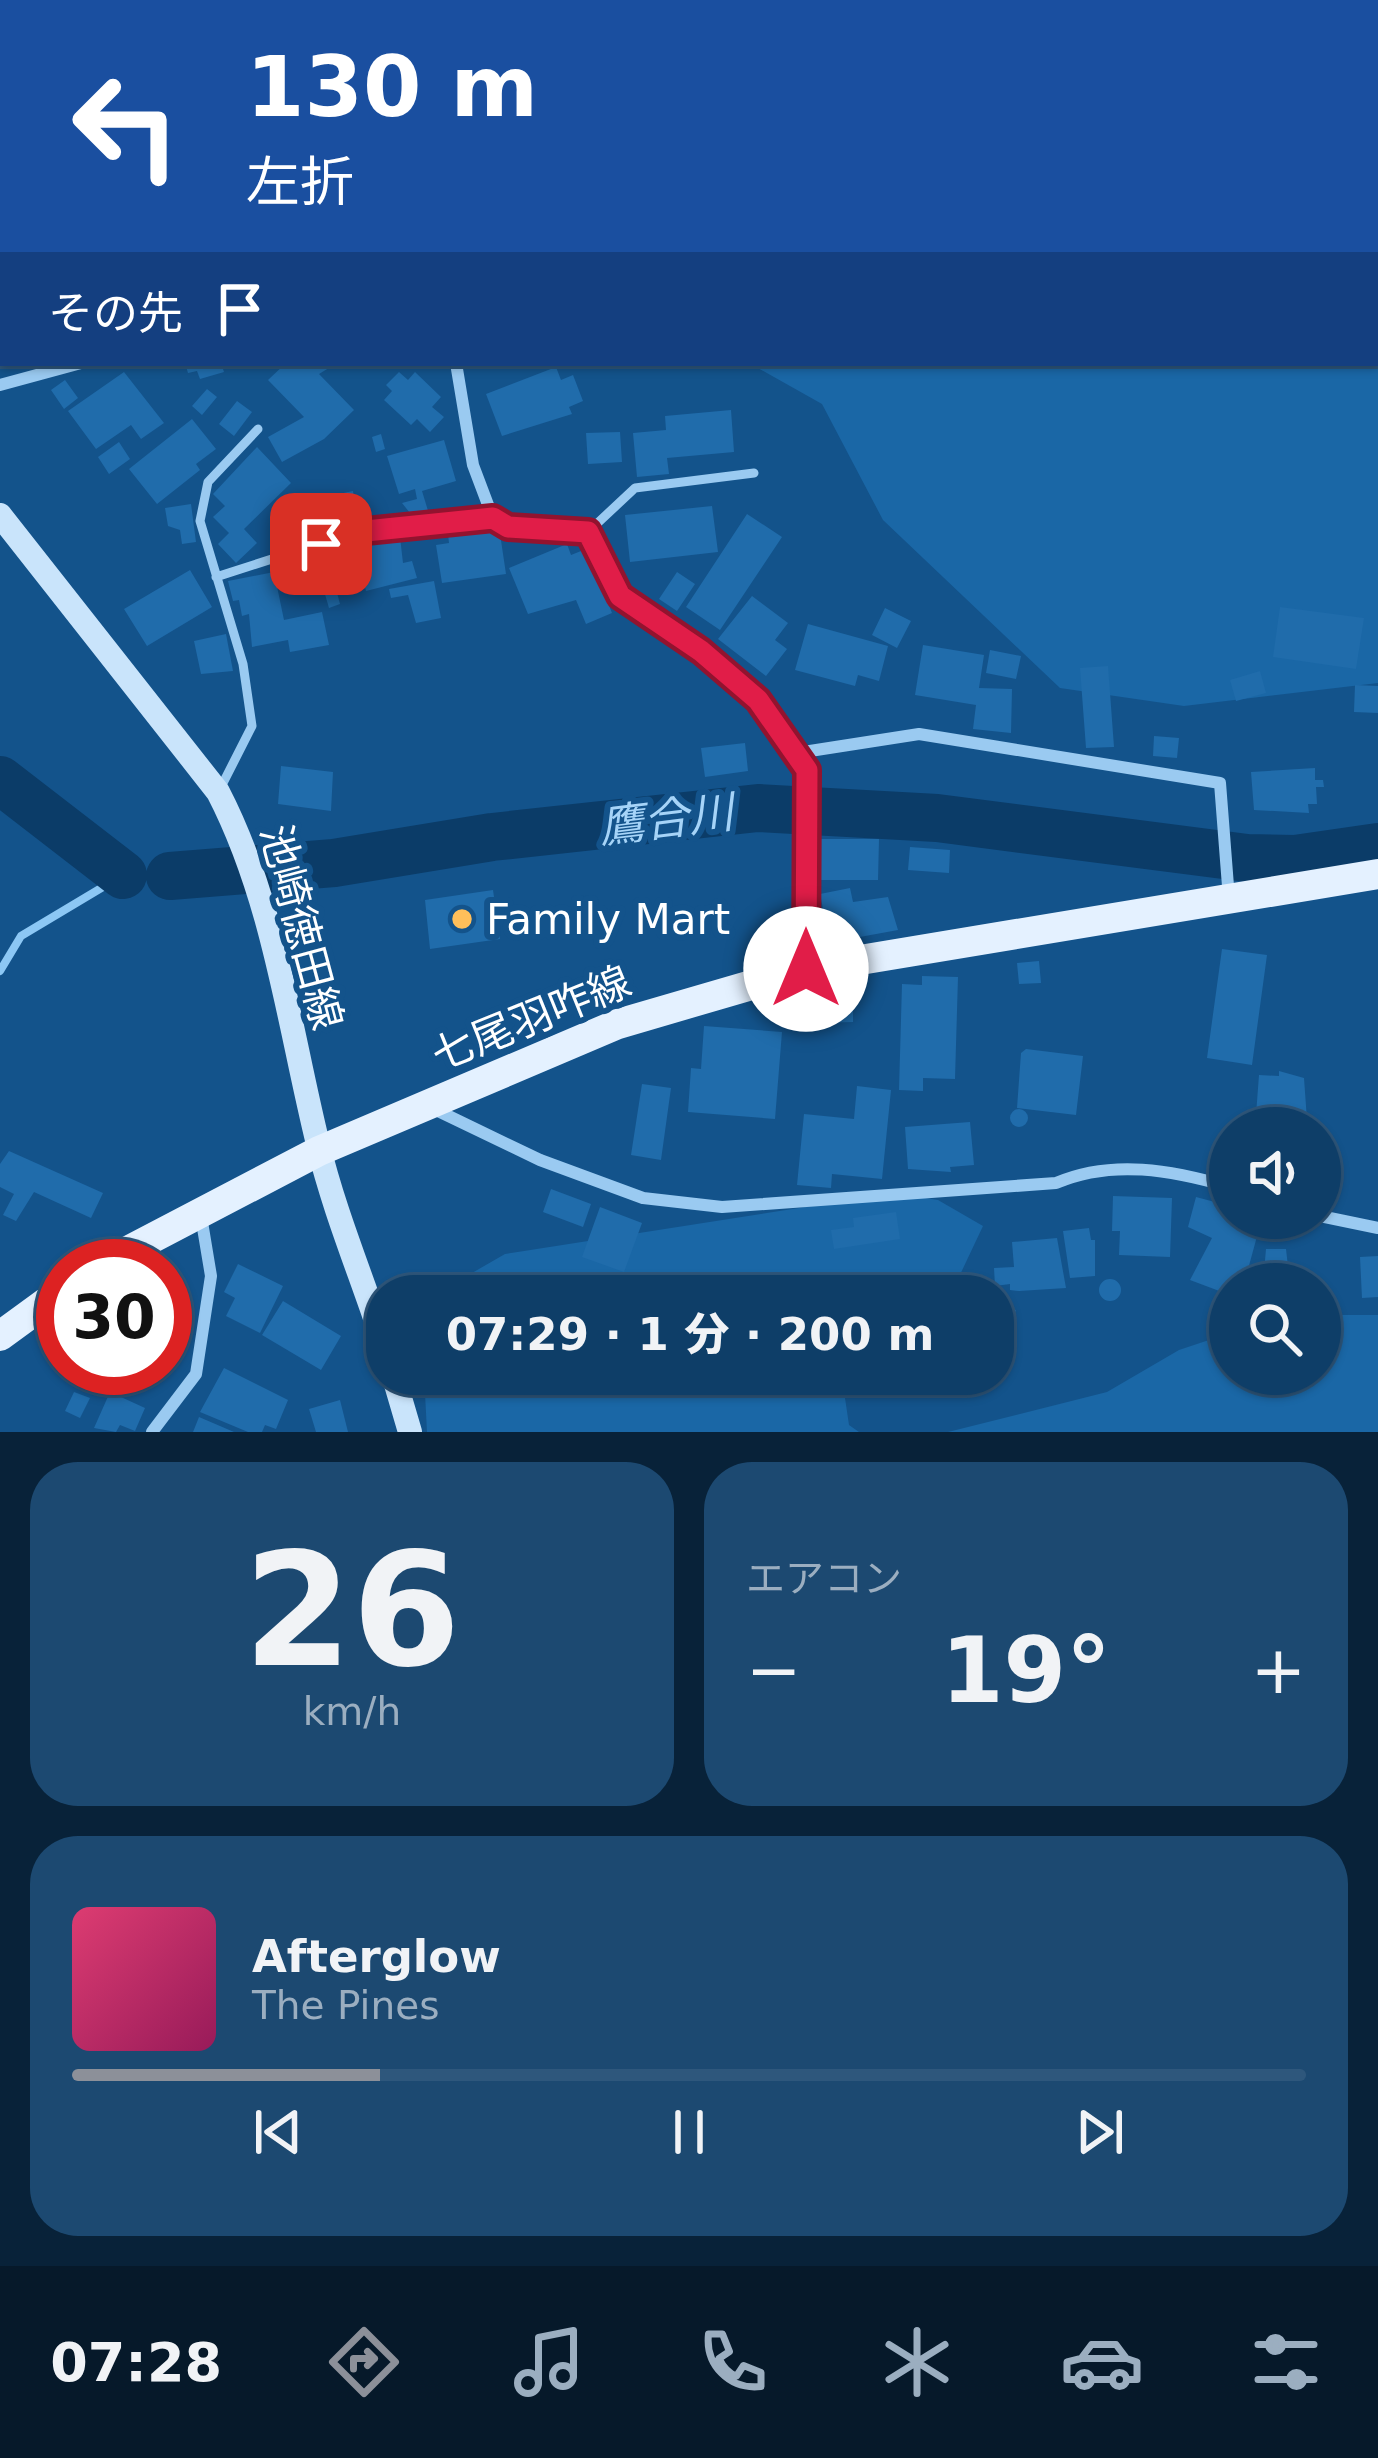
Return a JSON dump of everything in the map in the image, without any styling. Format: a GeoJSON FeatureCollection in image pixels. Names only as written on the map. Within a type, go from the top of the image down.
{"type":"FeatureCollection","features":[{"type":"Feature","properties":{"kind":"main road","name":"池崎徳田線"},"geometry":{"type":"LineString","coordinates":[[0,514],[218,791],[236,825],[264,908],[319,1151],[366,1291]]}},
{"type":"Feature","properties":{"kind":"main road","name":"七尾羽咋線"},"geometry":{"type":"LineString","coordinates":[[147,1239],[319,1151],[618,1024],[806,969],[1378,874]]}},
{"type":"Feature","properties":{"kind":"main road"},"geometry":{"type":"LineString","coordinates":[[0,1336],[36,1310]]}},
{"type":"Feature","properties":{"kind":"main road"},"geometry":{"type":"LineString","coordinates":[[399,1395],[410,1432]]}},
{"type":"Feature","properties":{"kind":"street"},"geometry":{"type":"LineString","coordinates":[[0,385],[70,366]]}},
{"type":"Feature","properties":{"kind":"street"},"geometry":{"type":"LineString","coordinates":[[456,366],[473,465],[493,518],[508,527],[588,532],[620,596],[701,651],[758,700],[807,770],[806,969]]}},
{"type":"Feature","properties":{"kind":"street"},"geometry":{"type":"LineString","coordinates":[[797,753],[919,734],[1220,783],[1229,898]]}},
{"type":"Feature","properties":{"kind":"street"},"geometry":{"type":"LineString","coordinates":[[427,1105],[540,1160],[644,1198],[722,1207],[1056,1183],[1089,1168],[1138,1168],[1209,1183]]}},
{"type":"Feature","properties":{"kind":"street"},"geometry":{"type":"LineString","coordinates":[[152,1432],[196,1374],[211,1276],[200,1209]]}},
{"type":"Feature","properties":{"kind":"street"},"geometry":{"type":"LineString","coordinates":[[1341,1220],[1378,1228]]}},
{"type":"Feature","properties":{"kind":"lane"},"geometry":{"type":"LineString","coordinates":[[218,791],[252,726],[243,664],[200,521],[208,482],[258,429]]}},
{"type":"Feature","properties":{"kind":"lane"},"geometry":{"type":"LineString","coordinates":[[588,532],[635,488],[754,473]]}},
{"type":"Feature","properties":{"kind":"lane"},"geometry":{"type":"LineString","coordinates":[[216,577],[356,532],[493,518]]}},
{"type":"Feature","properties":{"kind":"shaded area"},"geometry":{"type":"Polygon","coordinates":[[[754,366],[1378,366],[1378,683],[1184,706],[1060,688],[883,520],[822,404],[754,366]]]}},
{"type":"Feature","properties":{"kind":"shaded area"},"geometry":{"type":"Polygon","coordinates":[[[895,1193],[938,1200],[983,1226],[960,1275],[470,1275],[505,1254],[895,1193]]]}},
{"type":"Feature","properties":{"kind":"shaded area"},"geometry":{"type":"Polygon","coordinates":[[[1341,1315],[1378,1315],[1378,1432],[948,1432],[1107,1392],[1179,1350],[1209,1340],[1209,1395],[1341,1395],[1341,1315]]]}},
{"type":"Feature","properties":{"kind":"shaded area"},"geometry":{"type":"Polygon","coordinates":[[[425,1395],[846,1395],[849,1425],[859,1432],[427,1432],[425,1395]]]}},
{"type":"Feature","properties":{"kind":"building"},"geometry":{"type":"Polygon","coordinates":[[[186,366],[222,366],[224,372],[200,379],[197,371],[188,373],[186,366]]]}},
{"type":"Feature","properties":{"kind":"building"},"geometry":{"type":"Polygon","coordinates":[[[283,366],[332,366],[319,374],[354,410],[324,439],[282,462],[268,437],[304,417],[268,380],[283,366]]]}},
{"type":"Feature","properties":{"kind":"building"},"geometry":{"type":"Polygon","coordinates":[[[556,367],[561,380],[573,375],[583,401],[569,407],[572,414],[502,436],[486,394],[556,367]]]}},
{"type":"Feature","properties":{"kind":"building"},"geometry":{"type":"Polygon","coordinates":[[[124,372],[164,423],[141,439],[131,425],[96,449],[68,411],[124,372]]]}},
{"type":"Feature","properties":{"kind":"building"},"geometry":{"type":"Polygon","coordinates":[[[399,372],[408,380],[415,372],[441,397],[432,407],[444,417],[430,432],[417,419],[411,425],[384,400],[392,391],[386,385],[399,372]]]}},
{"type":"Feature","properties":{"kind":"building"},"geometry":{"type":"Polygon","coordinates":[[[65,380],[78,398],[64,409],[51,390],[65,380]]]}},
{"type":"Feature","properties":{"kind":"building"},"geometry":{"type":"Polygon","coordinates":[[[207,389],[217,397],[202,415],[192,406],[207,389]]]}},
{"type":"Feature","properties":{"kind":"building"},"geometry":{"type":"Polygon","coordinates":[[[237,401],[252,412],[234,436],[219,424],[237,401]]]}},
{"type":"Feature","properties":{"kind":"building"},"geometry":{"type":"Polygon","coordinates":[[[731,410],[734,452],[667,458],[669,474],[637,477],[633,433],[666,430],[665,416],[731,410]]]}},
{"type":"Feature","properties":{"kind":"building"},"geometry":{"type":"Polygon","coordinates":[[[192,419],[216,449],[196,464],[200,470],[157,504],[129,469],[192,419]]]}},
{"type":"Feature","properties":{"kind":"building"},"geometry":{"type":"Polygon","coordinates":[[[620,432],[622,462],[588,464],[586,433],[620,432]]]}},
{"type":"Feature","properties":{"kind":"building"},"geometry":{"type":"Polygon","coordinates":[[[381,434],[385,449],[376,452],[372,437],[381,434]]]}},
{"type":"Feature","properties":{"kind":"building"},"geometry":{"type":"Polygon","coordinates":[[[444,440],[456,481],[422,491],[429,514],[414,518],[402,503],[417,499],[415,489],[399,494],[387,456],[444,440]]]}},
{"type":"Feature","properties":{"kind":"building"},"geometry":{"type":"Polygon","coordinates":[[[119,442],[130,459],[109,474],[98,457],[119,442]]]}},
{"type":"Feature","properties":{"kind":"building"},"geometry":{"type":"Polygon","coordinates":[[[257,447],[291,483],[244,529],[257,543],[236,563],[218,544],[229,533],[213,517],[225,506],[213,494],[257,447]]]}},
{"type":"Feature","properties":{"kind":"building"},"geometry":{"type":"Polygon","coordinates":[[[353,491],[357,519],[339,522],[334,495],[353,491]]]}},
{"type":"Feature","properties":{"kind":"building"},"geometry":{"type":"Polygon","coordinates":[[[313,494],[325,526],[306,535],[302,528],[295,531],[284,508],[313,494]]]}},
{"type":"Feature","properties":{"kind":"building"},"geometry":{"type":"Polygon","coordinates":[[[191,504],[196,542],[182,544],[180,530],[168,526],[165,508],[191,504]]]}},
{"type":"Feature","properties":{"kind":"building"},"geometry":{"type":"Polygon","coordinates":[[[712,506],[718,552],[630,562],[625,515],[712,506]]]}},
{"type":"Feature","properties":{"kind":"building"},"geometry":{"type":"Polygon","coordinates":[[[747,514],[782,537],[720,630],[686,607],[747,514]]]}},
{"type":"Feature","properties":{"kind":"building"},"geometry":{"type":"Polygon","coordinates":[[[499,527],[506,574],[442,583],[436,545],[449,543],[448,534],[499,527]]]}},
{"type":"Feature","properties":{"kind":"building"},"geometry":{"type":"Polygon","coordinates":[[[400,537],[403,563],[412,561],[417,578],[366,591],[355,548],[400,537]]]}},
{"type":"Feature","properties":{"kind":"building"},"geometry":{"type":"Polygon","coordinates":[[[567,544],[571,555],[586,549],[612,613],[586,624],[576,600],[528,614],[509,568],[567,544]]]}},
{"type":"Feature","properties":{"kind":"building"},"geometry":{"type":"Polygon","coordinates":[[[348,548],[353,570],[325,573],[320,555],[348,548]]]}},
{"type":"Feature","properties":{"kind":"building"},"geometry":{"type":"Polygon","coordinates":[[[190,570],[212,607],[147,646],[124,609],[190,570]]]}},
{"type":"Feature","properties":{"kind":"building"},"geometry":{"type":"Polygon","coordinates":[[[274,572],[284,620],[322,612],[329,645],[290,652],[288,640],[252,647],[249,614],[242,616],[228,581],[274,572]]]}},
{"type":"Feature","properties":{"kind":"building"},"geometry":{"type":"Polygon","coordinates":[[[677,572],[695,584],[677,611],[659,599],[677,572]]]}},
{"type":"Feature","properties":{"kind":"building"},"geometry":{"type":"Polygon","coordinates":[[[332,574],[340,604],[329,608],[320,577],[332,574]]]}},
{"type":"Feature","properties":{"kind":"building"},"geometry":{"type":"Polygon","coordinates":[[[434,581],[441,618],[416,623],[408,595],[391,598],[389,589],[434,581]]]}},
{"type":"Feature","properties":{"kind":"building"},"geometry":{"type":"Polygon","coordinates":[[[752,596],[788,623],[775,640],[787,649],[766,676],[718,639],[752,596]]]}},
{"type":"Feature","properties":{"kind":"building"},"geometry":{"type":"Polygon","coordinates":[[[1280,607],[1364,618],[1356,669],[1273,657],[1280,607]]]}},
{"type":"Feature","properties":{"kind":"building"},"geometry":{"type":"Polygon","coordinates":[[[885,608],[911,621],[897,648],[872,635],[885,608]]]}},
{"type":"Feature","properties":{"kind":"building"},"geometry":{"type":"Polygon","coordinates":[[[808,624],[888,646],[879,681],[858,675],[855,686],[795,670],[808,624]]]}},
{"type":"Feature","properties":{"kind":"building"},"geometry":{"type":"Polygon","coordinates":[[[226,634],[233,671],[201,674],[194,641],[226,634]]]}},
{"type":"Feature","properties":{"kind":"building"},"geometry":{"type":"Polygon","coordinates":[[[923,645],[984,655],[979,688],[1012,689],[1011,733],[973,729],[976,705],[915,695],[923,645]]]}},
{"type":"Feature","properties":{"kind":"building"},"geometry":{"type":"Polygon","coordinates":[[[990,650],[1021,656],[1016,679],[986,673],[990,650]]]}},
{"type":"Feature","properties":{"kind":"building"},"geometry":{"type":"Polygon","coordinates":[[[1108,666],[1114,747],[1086,748],[1080,668],[1108,666]]]}},
{"type":"Feature","properties":{"kind":"building"},"geometry":{"type":"Polygon","coordinates":[[[1260,671],[1266,693],[1236,701],[1230,680],[1260,671]]]}},
{"type":"Feature","properties":{"kind":"building"},"geometry":{"type":"Polygon","coordinates":[[[1355,685],[1378,686],[1378,713],[1354,712],[1355,685]]]}},
{"type":"Feature","properties":{"kind":"building"},"geometry":{"type":"Polygon","coordinates":[[[1154,736],[1179,738],[1177,758],[1153,756],[1154,736]]]}},
{"type":"Feature","properties":{"kind":"building"},"geometry":{"type":"Polygon","coordinates":[[[745,743],[748,771],[705,777],[701,748],[745,743]]]}},
{"type":"Feature","properties":{"kind":"building"},"geometry":{"type":"Polygon","coordinates":[[[281,766],[333,772],[331,811],[278,804],[281,766]]]}},
{"type":"Feature","properties":{"kind":"building"},"geometry":{"type":"Polygon","coordinates":[[[1315,768],[1315,780],[1323,780],[1324,787],[1316,787],[1317,804],[1308,804],[1309,813],[1254,810],[1251,772],[1315,768]]]}},
{"type":"Feature","properties":{"kind":"building"},"geometry":{"type":"Polygon","coordinates":[[[820,839],[879,839],[878,880],[820,880],[820,839]]]}},
{"type":"Feature","properties":{"kind":"building"},"geometry":{"type":"Polygon","coordinates":[[[910,847],[950,850],[949,873],[908,870],[910,847]]]}},
{"type":"Feature","properties":{"kind":"building"},"geometry":{"type":"Polygon","coordinates":[[[850,888],[853,902],[888,897],[898,930],[838,941],[836,932],[828,934],[820,894],[850,888]]]}},
{"type":"Feature","properties":{"kind":"building","name":"Family Mart"},"geometry":{"type":"Polygon","coordinates":[[[493,890],[500,939],[430,949],[425,900],[493,890]]]}},
{"type":"Feature","properties":{"kind":"building"},"geometry":{"type":"Polygon","coordinates":[[[1222,949],[1267,955],[1252,1065],[1207,1058],[1222,949]]]}},
{"type":"Feature","properties":{"kind":"building"},"geometry":{"type":"Polygon","coordinates":[[[1039,961],[1041,983],[1019,984],[1017,963],[1039,961]]]}},
{"type":"Feature","properties":{"kind":"building"},"geometry":{"type":"Polygon","coordinates":[[[922,976],[958,977],[955,1079],[923,1078],[923,1091],[899,1090],[902,984],[922,985],[922,976]]]}},
{"type":"Feature","properties":{"kind":"building"},"geometry":{"type":"Polygon","coordinates":[[[853,998],[853,1022],[819,1023],[818,999],[853,998]]]}},
{"type":"Feature","properties":{"kind":"building"},"geometry":{"type":"Polygon","coordinates":[[[704,1026],[782,1032],[775,1119],[688,1112],[691,1068],[701,1069],[704,1026]]]}},
{"type":"Feature","properties":{"kind":"building"},"geometry":{"type":"Polygon","coordinates":[[[1026,1049],[1083,1056],[1076,1115],[1017,1108],[1021,1053],[1026,1049]]]}},
{"type":"Feature","properties":{"kind":"building"},"geometry":{"type":"Polygon","coordinates":[[[1279,1071],[1304,1078],[1306,1107],[1257,1107],[1259,1075],[1279,1076],[1279,1071]]]}},
{"type":"Feature","properties":{"kind":"building"},"geometry":{"type":"Polygon","coordinates":[[[642,1084],[671,1088],[661,1160],[631,1155],[642,1084]]]}},
{"type":"Feature","properties":{"kind":"building"},"geometry":{"type":"Polygon","coordinates":[[[857,1086],[891,1090],[882,1179],[832,1174],[831,1188],[797,1185],[804,1114],[854,1119],[857,1086]]]}},
{"type":"Feature","properties":{"kind":"building"},"geometry":{"type":"Polygon","coordinates":[[[1019,1109],[1028,1118],[1019,1127],[1010,1118],[1019,1109]]]}},
{"type":"Feature","properties":{"kind":"building"},"geometry":{"type":"Polygon","coordinates":[[[970,1122],[974,1165],[950,1167],[951,1172],[908,1169],[905,1127],[970,1122]]]}},
{"type":"Feature","properties":{"kind":"building"},"geometry":{"type":"Polygon","coordinates":[[[9,1151],[103,1193],[91,1218],[34,1192],[16,1221],[3,1215],[14,1194],[0,1187],[0,1164],[9,1151]]]}},
{"type":"Feature","properties":{"kind":"building"},"geometry":{"type":"Polygon","coordinates":[[[551,1189],[591,1204],[583,1227],[543,1212],[551,1189]]]}},
{"type":"Feature","properties":{"kind":"building"},"geometry":{"type":"Polygon","coordinates":[[[1113,1196],[1172,1198],[1170,1257],[1119,1255],[1120,1231],[1112,1231],[1113,1196]]]}},
{"type":"Feature","properties":{"kind":"building"},"geometry":{"type":"Polygon","coordinates":[[[1196,1197],[1209,1200],[1209,1237],[1188,1227],[1196,1197]]]}},
{"type":"Feature","properties":{"kind":"building"},"geometry":{"type":"Polygon","coordinates":[[[600,1207],[642,1223],[624,1272],[582,1257],[600,1207]]]}},
{"type":"Feature","properties":{"kind":"building"},"geometry":{"type":"Polygon","coordinates":[[[896,1212],[900,1239],[834,1249],[831,1230],[854,1227],[853,1218],[896,1212]]]}},
{"type":"Feature","properties":{"kind":"building"},"geometry":{"type":"Polygon","coordinates":[[[1089,1228],[1095,1240],[1095,1276],[1070,1278],[1063,1231],[1089,1228]]]}},
{"type":"Feature","properties":{"kind":"building"},"geometry":{"type":"Polygon","coordinates":[[[1057,1238],[1066,1288],[1014,1290],[1014,1275],[994,1275],[994,1268],[1014,1267],[1012,1242],[1057,1238]]]}},
{"type":"Feature","properties":{"kind":"building"},"geometry":{"type":"Polygon","coordinates":[[[1211,1239],[1256,1239],[1250,1263],[1209,1263],[1209,1287],[1190,1280],[1211,1239]]]}},
{"type":"Feature","properties":{"kind":"building"},"geometry":{"type":"Polygon","coordinates":[[[1266,1249],[1286,1249],[1288,1263],[1265,1263],[1266,1249]]]}},
{"type":"Feature","properties":{"kind":"building"},"geometry":{"type":"Polygon","coordinates":[[[1378,1256],[1378,1297],[1362,1298],[1360,1257],[1378,1256]]]}},
{"type":"Feature","properties":{"kind":"building"},"geometry":{"type":"Polygon","coordinates":[[[238,1264],[283,1286],[260,1333],[226,1316],[235,1298],[224,1292],[238,1264]]]}},
{"type":"Feature","properties":{"kind":"building"},"geometry":{"type":"Polygon","coordinates":[[[1110,1279],[1121,1290],[1110,1301],[1099,1290],[1110,1279]]]}},
{"type":"Feature","properties":{"kind":"building"},"geometry":{"type":"Polygon","coordinates":[[[283,1301],[341,1336],[321,1370],[262,1335],[283,1301]]]}},
{"type":"Feature","properties":{"kind":"building"},"geometry":{"type":"Polygon","coordinates":[[[224,1368],[288,1400],[276,1429],[265,1425],[262,1432],[248,1432],[200,1412],[224,1368]]]}},
{"type":"Feature","properties":{"kind":"building"},"geometry":{"type":"Polygon","coordinates":[[[73,1395],[90,1398],[80,1418],[65,1411],[73,1395]]]}},
{"type":"Feature","properties":{"kind":"building"},"geometry":{"type":"Polygon","coordinates":[[[109,1395],[145,1408],[135,1431],[120,1425],[116,1432],[94,1428],[109,1395]]]}},
{"type":"Feature","properties":{"kind":"building"},"geometry":{"type":"Polygon","coordinates":[[[340,1400],[348,1432],[316,1432],[309,1409],[340,1400]]]}},
{"type":"Feature","properties":{"kind":"building"},"geometry":{"type":"Polygon","coordinates":[[[199,1417],[234,1432],[193,1432],[199,1417]]]}},
{"type":"Feature","properties":{"kind":"waterway"},"geometry":{"type":"LineString","coordinates":[[0,780],[123,875]]}},
{"type":"Feature","properties":{"kind":"waterway","name":"鷹合川"},"geometry":{"type":"LineString","coordinates":[[170,876],[334,863],[492,837],[758,808],[937,818],[1247,858],[1295,859],[1378,847]]}},
{"type":"Feature","properties":{"kind":"waterway"},"geometry":{"type":"LineString","coordinates":[[0,971],[21,936],[123,875],[170,876]]}},
{"type":"Feature","properties":{"kind":"place","name":"Family Mart"},"geometry":{"type":"Point","coordinates":[462,919]}},
{"type":"Feature","properties":{"kind":"route"},"geometry":{"type":"LineString","coordinates":[[321,544],[356,532],[493,518],[508,527],[588,532],[620,596],[647,619],[701,651],[758,700],[807,770],[806,969]]}}]}
